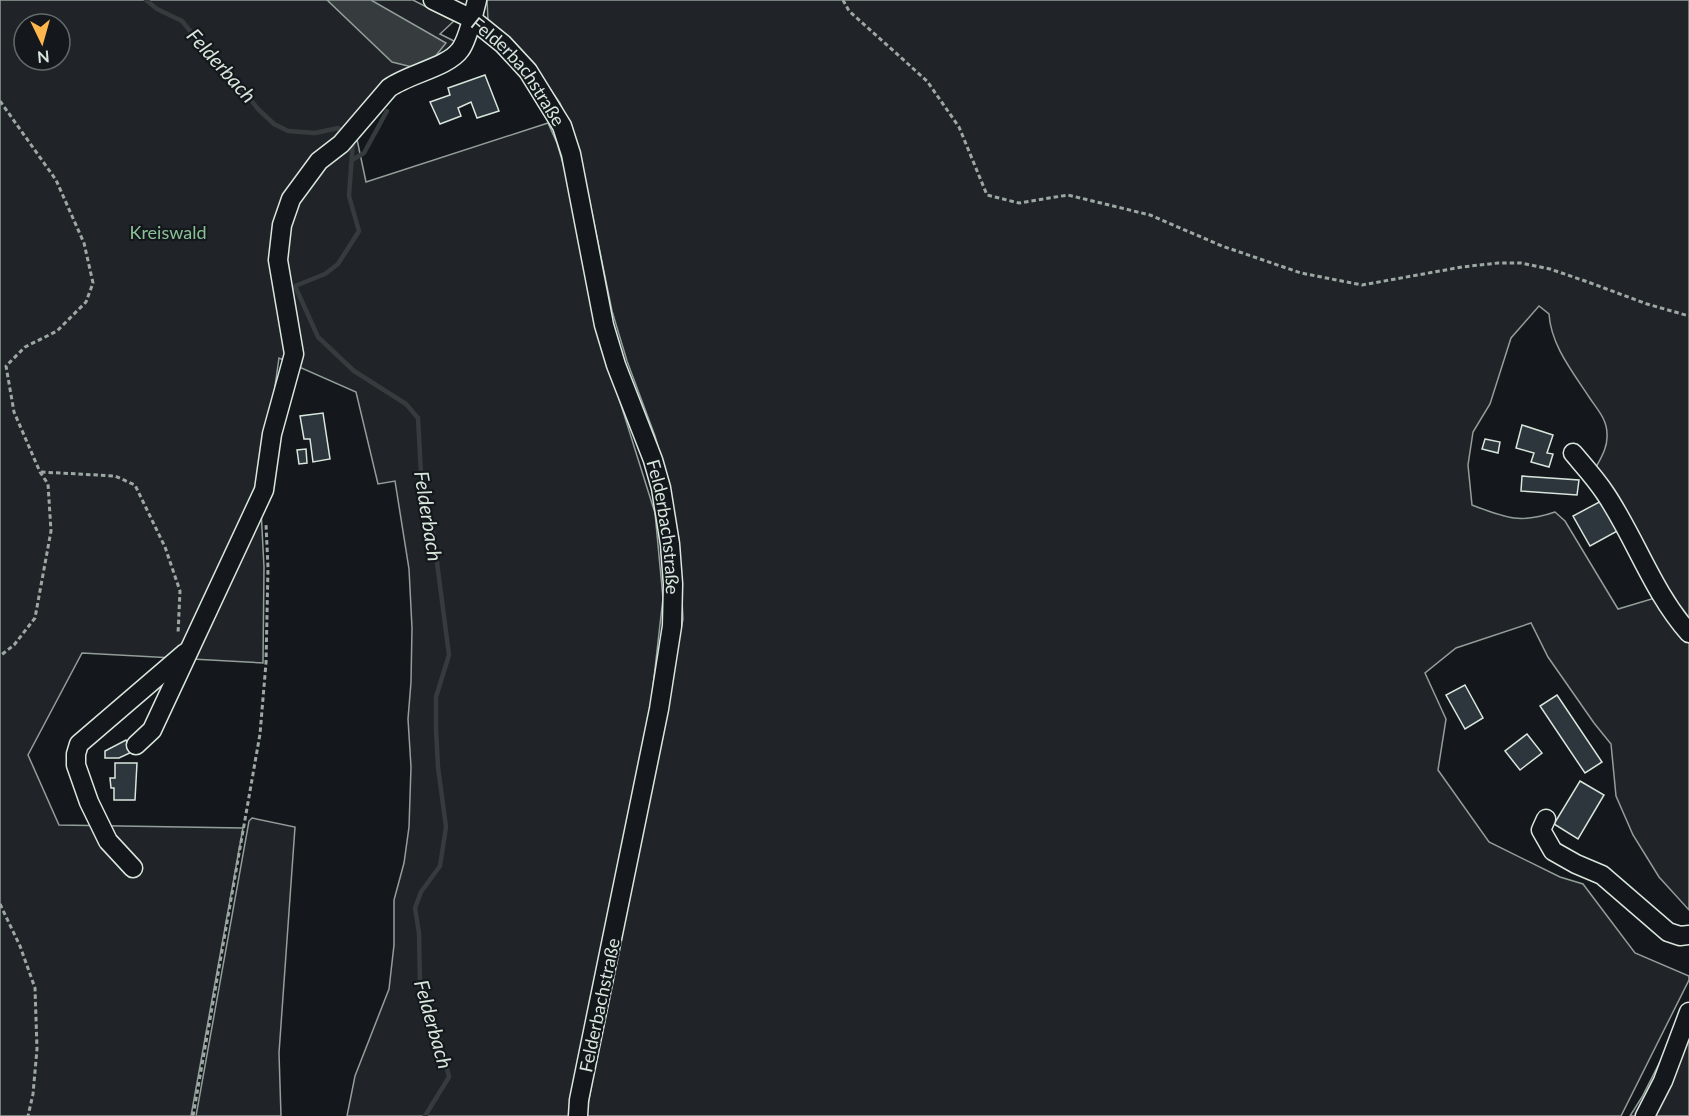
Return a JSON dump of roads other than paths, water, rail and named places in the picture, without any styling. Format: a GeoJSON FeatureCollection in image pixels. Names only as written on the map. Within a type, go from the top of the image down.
{"type":"FeatureCollection","features":[{"type":"Feature","properties":{"kind":"street","name":"Felderbachstraße"},"geometry":{"type":"LineString","coordinates":[[433,0],[472,20],[503,44],[528,71],[562,126],[571,154],[604,326],[616,365],[653,460],[661,488],[669,544],[673,584],[672,626],[659,709],[579,1100],[578,1116]]}},
{"type":"Feature","properties":{"kind":"street"},"geometry":{"type":"LineString","coordinates":[[136,745],[152,730],[264,489],[272,434],[294,354],[278,260],[282,225],[291,199],[319,161],[341,144],[389,88],[398,81],[446,61],[460,50],[477,0]]}},
{"type":"Feature","properties":{"kind":"street"},"geometry":{"type":"LineString","coordinates":[[1573,453],[1606,494],[1654,585],[1678,621],[1689,633]]}},
{"type":"Feature","properties":{"kind":"street"},"geometry":{"type":"LineString","coordinates":[[133,868],[108,840],[89,802],[75,765],[76,754],[79,744],[189,650]]}},
{"type":"Feature","properties":{"kind":"street"},"geometry":{"type":"LineString","coordinates":[[1546,819],[1541,830],[1553,851],[1576,864],[1602,874],[1668,932],[1680,936],[1689,935]]}},
{"type":"Feature","properties":{"kind":"street"},"geometry":{"type":"LineString","coordinates":[[1645,1116],[1663,1081],[1689,1012]]}},
{"type":"Feature","properties":{"kind":"waterway","name":"Felderbach"},"geometry":{"type":"LineString","coordinates":[[146,0],[157,9],[182,21],[205,49],[229,72],[258,109],[274,124],[288,131],[315,133],[338,128],[345,133]]}},
{"type":"Feature","properties":{"kind":"waterway"},"geometry":{"type":"LineString","coordinates":[[352,160],[364,153],[387,111]]}},
{"type":"Feature","properties":{"kind":"waterway","name":"Felderbach"},"geometry":{"type":"LineString","coordinates":[[353,140],[349,196],[359,231],[338,264],[325,274],[295,286],[318,337],[354,371],[406,404],[418,418],[422,492],[432,524],[449,655],[436,697],[438,767],[446,827],[440,866],[421,892],[415,908],[419,933],[420,984],[439,1036],[449,1077],[425,1116]]}},
{"type":"Feature","properties":{"kind":"park label","name":"Kreiswald"},"geometry":{"type":"Point","coordinates":[168,232]}}]}
